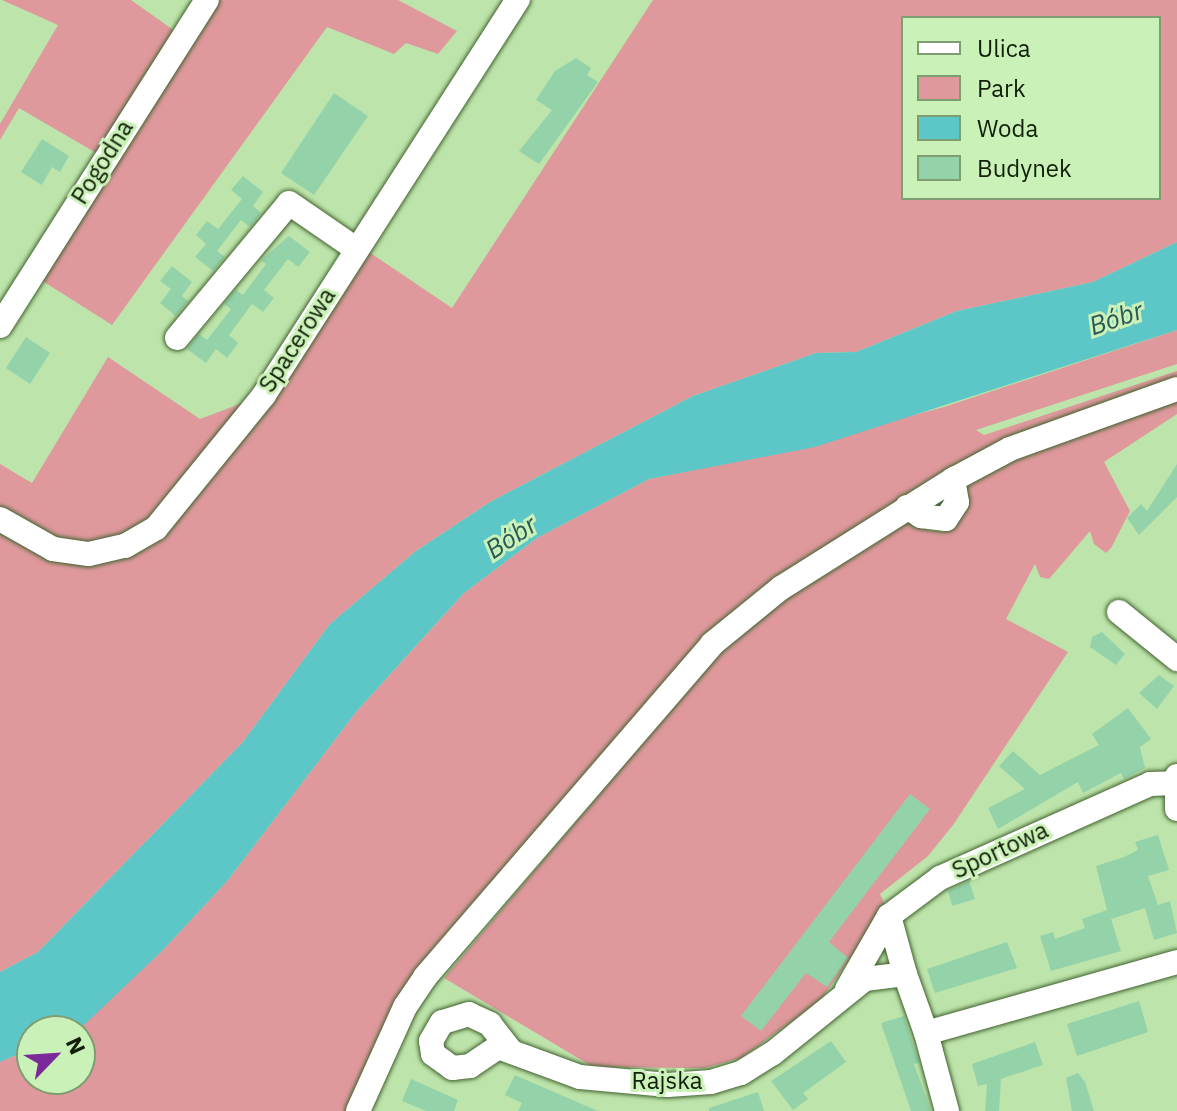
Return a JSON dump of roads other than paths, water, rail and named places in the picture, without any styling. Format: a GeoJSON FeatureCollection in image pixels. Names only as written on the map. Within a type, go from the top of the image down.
{"type":"FeatureCollection","features":[{"type":"Feature","properties":{"kind":"street","name":"Pogodna"},"geometry":{"type":"LineString","coordinates":[[0,326],[207,0]]}},
{"type":"Feature","properties":{"kind":"street","name":"Spacerowa"},"geometry":{"type":"LineString","coordinates":[[0,519],[53,549],[89,554],[125,546],[156,528],[264,395],[518,0]]}},
{"type":"Feature","properties":{"kind":"street"},"geometry":{"type":"LineString","coordinates":[[177,338],[289,203],[356,249]]}},
{"type":"Feature","properties":{"kind":"street"},"geometry":{"type":"LineString","coordinates":[[358,1111],[405,1007],[425,977],[454,949],[640,723],[712,644],[781,588],[907,507],[921,516],[946,519],[957,502],[953,479],[1010,449],[1177,389]]}},
{"type":"Feature","properties":{"kind":"street"},"geometry":{"type":"LineString","coordinates":[[1119,612],[1177,659]]}},
{"type":"Feature","properties":{"kind":"street"},"geometry":{"type":"LineString","coordinates":[[1176,780],[1177,809]]}},
{"type":"Feature","properties":{"kind":"street","name":"Sportowa"},"geometry":{"type":"LineString","coordinates":[[889,916],[940,878],[1021,839],[1150,784],[1176,780]]}},
{"type":"Feature","properties":{"kind":"street"},"geometry":{"type":"LineString","coordinates":[[889,916],[947,1111]]}},
{"type":"Feature","properties":{"kind":"street","name":"Rajska"},"geometry":{"type":"LineString","coordinates":[[847,989],[889,916]]}},
{"type":"Feature","properties":{"kind":"street"},"geometry":{"type":"LineString","coordinates":[[926,1033],[1177,962]]}},
{"type":"Feature","properties":{"kind":"street","name":"Rajska"},"geometry":{"type":"LineString","coordinates":[[510,1050],[580,1077],[668,1085],[711,1082],[741,1073],[772,1054],[847,989],[874,977],[905,974]]}},
{"type":"Feature","properties":{"kind":"water","name":"Bóbr"},"geometry":{"type":"Polygon","coordinates":[[[1177,242],[1177,330],[815,447],[649,479],[537,538],[464,593],[442,617],[356,712],[228,880],[164,949],[95,1015],[16,1015],[16,1055],[0,1062],[0,972],[38,952],[243,742],[330,624],[416,551],[490,502],[693,396],[816,353],[856,352],[957,311],[1093,282],[1177,242]]]}}]}
